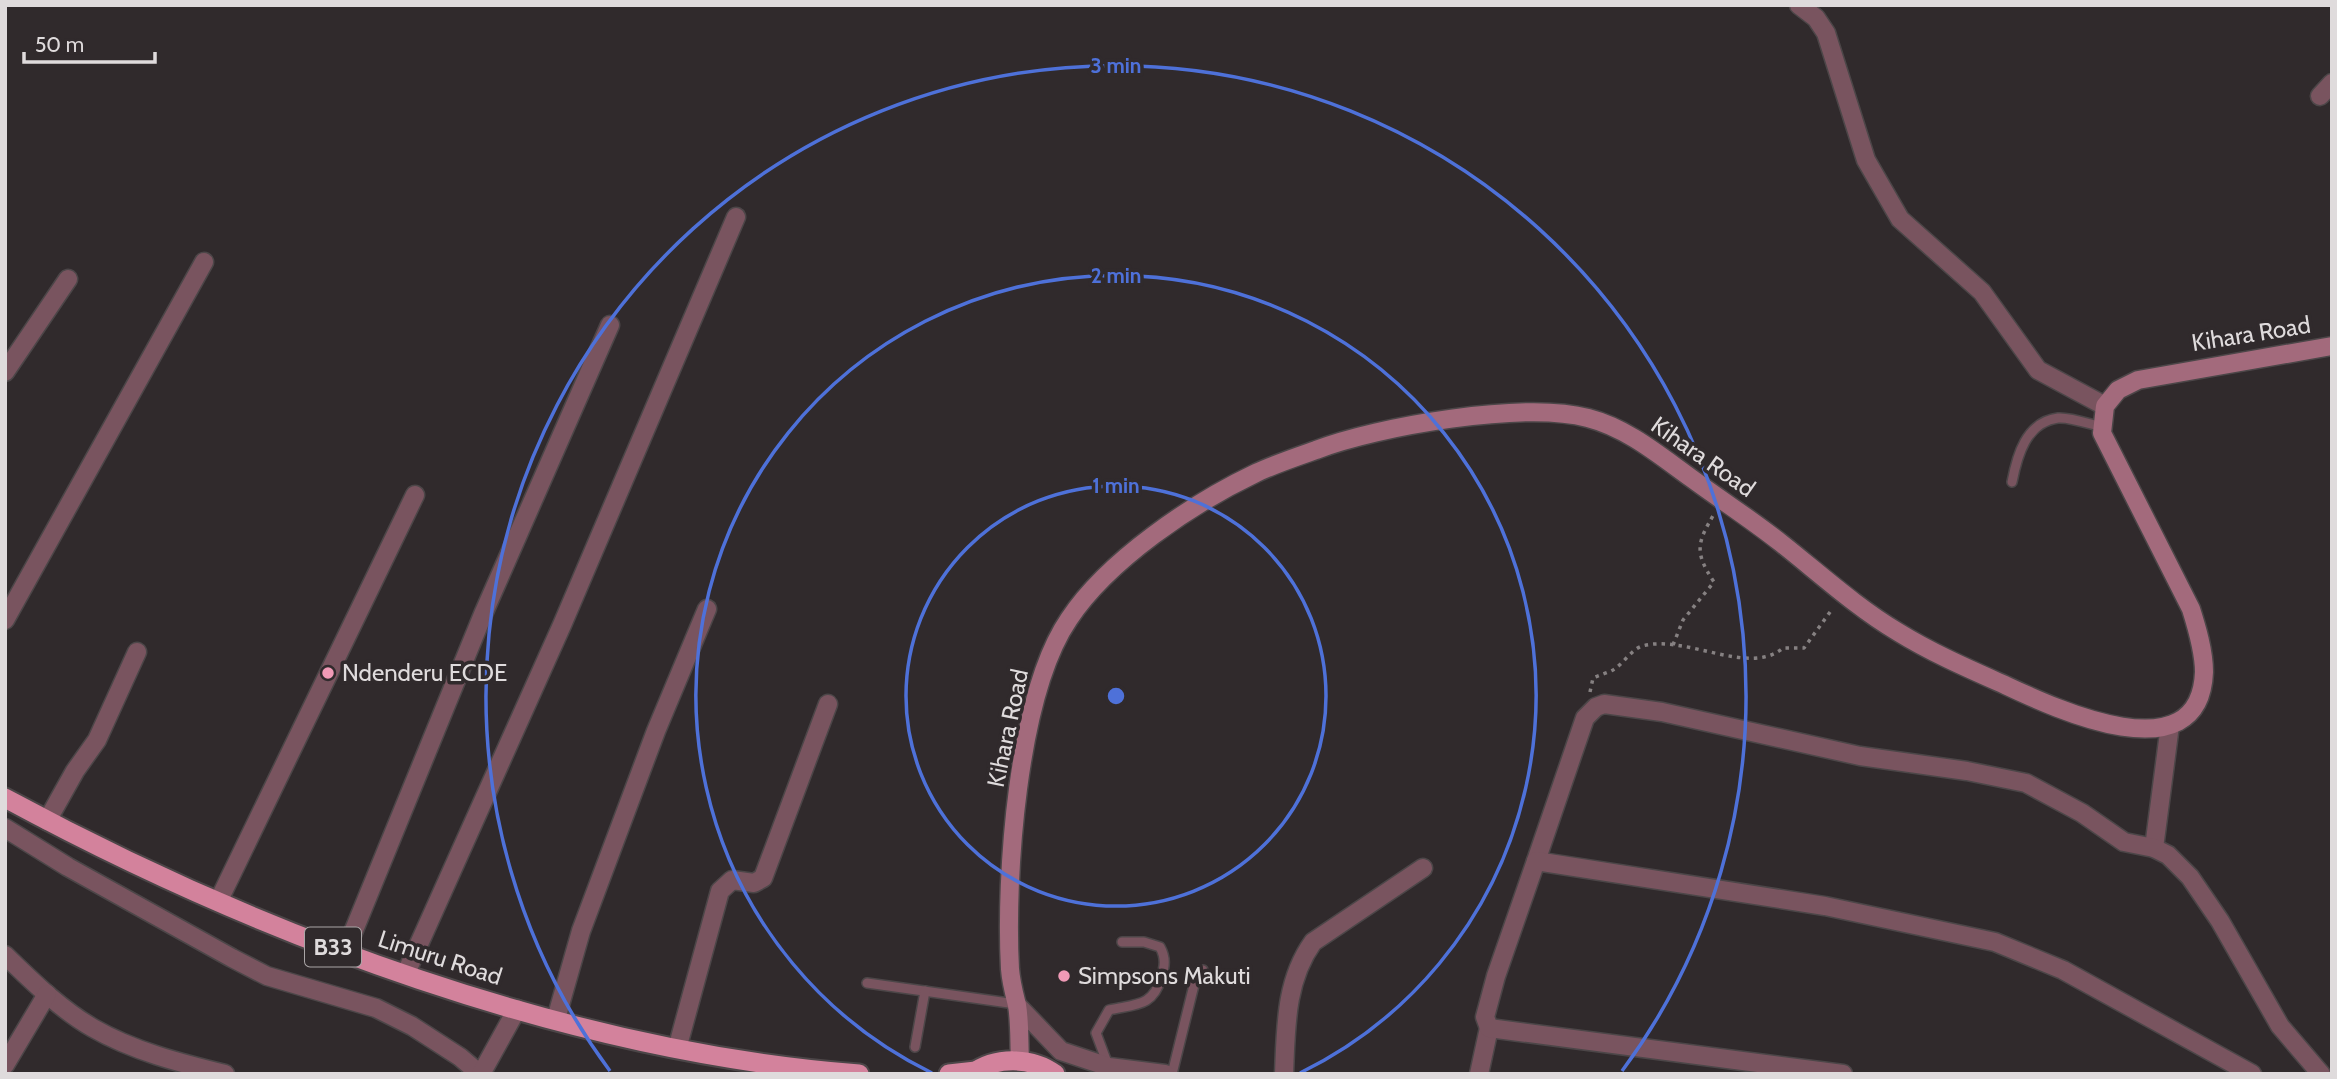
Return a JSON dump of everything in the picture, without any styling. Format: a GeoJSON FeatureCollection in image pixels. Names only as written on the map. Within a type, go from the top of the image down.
{"type":"FeatureCollection","features":[{"type":"Feature","properties":{"kind":"highway","name":"Limuru Road"},"geometry":{"type":"LineString","coordinates":[[5,798],[47,821],[218,902],[406,973],[517,1009],[677,1049],[780,1068],[859,1074]]}},
{"type":"Feature","properties":{"kind":"highway","name":"Limuru Road"},"geometry":{"type":"LineString","coordinates":[[677,1049],[735,1074]]}},
{"type":"Feature","properties":{"kind":"highway"},"geometry":{"type":"LineString","coordinates":[[949,1074],[974,1072],[996,1063],[1020,1060],[1038,1063],[1055,1074]]}},
{"type":"Feature","properties":{"kind":"main road","name":"Kihara Road"},"geometry":{"type":"LineString","coordinates":[[2105,405],[2118,390],[2160,374],[2332,346]]}},
{"type":"Feature","properties":{"kind":"main road"},"geometry":{"type":"LineString","coordinates":[[2105,405],[2102,427],[2112,454],[2191,608],[2200,639],[2204,673],[2197,701],[2179,721],[2170,725]]}},
{"type":"Feature","properties":{"kind":"main road","name":"Kihara Road"},"geometry":{"type":"LineString","coordinates":[[1020,1060],[1016,1003],[1010,968],[1012,877],[1023,759],[1038,684],[1069,618],[1132,553],[1205,502],[1257,473],[1336,442],[1391,427],[1483,417],[1562,414],[1594,420],[1632,436],[1900,634],[1956,663],[2088,721],[2155,728],[2170,725]]}},
{"type":"Feature","properties":{"kind":"street"},"geometry":{"type":"LineString","coordinates":[[1799,5],[1816,18],[1826,33],[1866,160],[1900,219],[1982,292],[2038,370],[2105,405]]}},
{"type":"Feature","properties":{"kind":"street"},"geometry":{"type":"LineString","coordinates":[[406,973],[562,625],[736,217]]}},
{"type":"Feature","properties":{"kind":"street"},"geometry":{"type":"LineString","coordinates":[[5,620],[204,262]]}},
{"type":"Feature","properties":{"kind":"street"},"geometry":{"type":"LineString","coordinates":[[5,372],[68,279]]}},
{"type":"Feature","properties":{"kind":"street"},"geometry":{"type":"LineString","coordinates":[[345,951],[484,612],[610,325]]}},
{"type":"Feature","properties":{"kind":"street"},"geometry":{"type":"LineString","coordinates":[[218,902],[415,495]]}},
{"type":"Feature","properties":{"kind":"street"},"geometry":{"type":"LineString","coordinates":[[556,1019],[586,918],[656,730],[707,609]]}},
{"type":"Feature","properties":{"kind":"street"},"geometry":{"type":"LineString","coordinates":[[47,821],[75,771],[97,740],[137,652]]}},
{"type":"Feature","properties":{"kind":"street"},"geometry":{"type":"LineString","coordinates":[[677,1049],[720,891],[732,880],[754,883],[763,878],[828,704]]}},
{"type":"Feature","properties":{"kind":"street"},"geometry":{"type":"LineString","coordinates":[[1479,1074],[1489,1028],[1485,1017],[1496,976],[1585,718],[1595,707],[1604,704],[1662,712],[1860,756],[2001,777],[2042,790],[2124,842],[2154,848],[2168,855],[2190,877],[2220,921],[2280,1026],[2321,1074]]}},
{"type":"Feature","properties":{"kind":"street"},"geometry":{"type":"LineString","coordinates":[[2154,848],[2170,725]]}},
{"type":"Feature","properties":{"kind":"street"},"geometry":{"type":"LineString","coordinates":[[5,828],[29,845],[232,958],[267,976],[376,1008],[422,1032],[480,1074],[517,1009]]}},
{"type":"Feature","properties":{"kind":"street"},"geometry":{"type":"LineString","coordinates":[[1536,861],[1825,906],[1995,942],[2063,970],[2252,1074]]}},
{"type":"Feature","properties":{"kind":"street"},"geometry":{"type":"LineString","coordinates":[[1284,1074],[1288,1005],[1305,954],[1313,942],[1423,868]]}},
{"type":"Feature","properties":{"kind":"street"},"geometry":{"type":"LineString","coordinates":[[5,955],[47,994],[93,1028],[181,1063],[225,1074]]}},
{"type":"Feature","properties":{"kind":"street"},"geometry":{"type":"LineString","coordinates":[[5,1065],[47,994]]}},
{"type":"Feature","properties":{"kind":"street"},"geometry":{"type":"LineString","coordinates":[[1016,1003],[1061,1051],[1108,1067],[1153,1073]]}},
{"type":"Feature","properties":{"kind":"street"},"geometry":{"type":"LineString","coordinates":[[1489,1028],[1843,1074]]}},
{"type":"Feature","properties":{"kind":"lane"},"geometry":{"type":"LineString","coordinates":[[2012,482],[2017,459],[2035,428],[2059,418],[2102,427]]}},
{"type":"Feature","properties":{"kind":"lane"},"geometry":{"type":"LineString","coordinates":[[1108,1067],[1096,1033],[1101,1021],[1109,1010],[1145,1002],[1157,994],[1165,962],[1160,947],[1144,942],[1122,942]]}},
{"type":"Feature","properties":{"kind":"lane"},"geometry":{"type":"LineString","coordinates":[[1172,1074],[1195,985],[1203,970]]}},
{"type":"Feature","properties":{"kind":"lane"},"geometry":{"type":"LineString","coordinates":[[867,983],[1016,1003]]}},
{"type":"Feature","properties":{"kind":"lane"},"geometry":{"type":"LineString","coordinates":[[915,1047],[925,991]]}},
{"type":"Feature","properties":{"kind":"path"},"geometry":{"type":"LineString","coordinates":[[1673,645],[1683,620],[1714,582],[1698,550],[1702,533],[1721,500]]}},
{"type":"Feature","properties":{"kind":"path"},"geometry":{"type":"LineString","coordinates":[[1585,718],[1593,678],[1613,670],[1641,646],[1682,644],[1750,658],[1772,657],[1783,648],[1804,648],[1844,594]]}},
{"type":"Feature","properties":{"kind":"place","name":"Ndenderu ECDE"},"geometry":{"type":"Point","coordinates":[328,673]}},
{"type":"Feature","properties":{"kind":"place","name":"Simpsons Makuti"},"geometry":{"type":"Point","coordinates":[1064,976]}}]}
